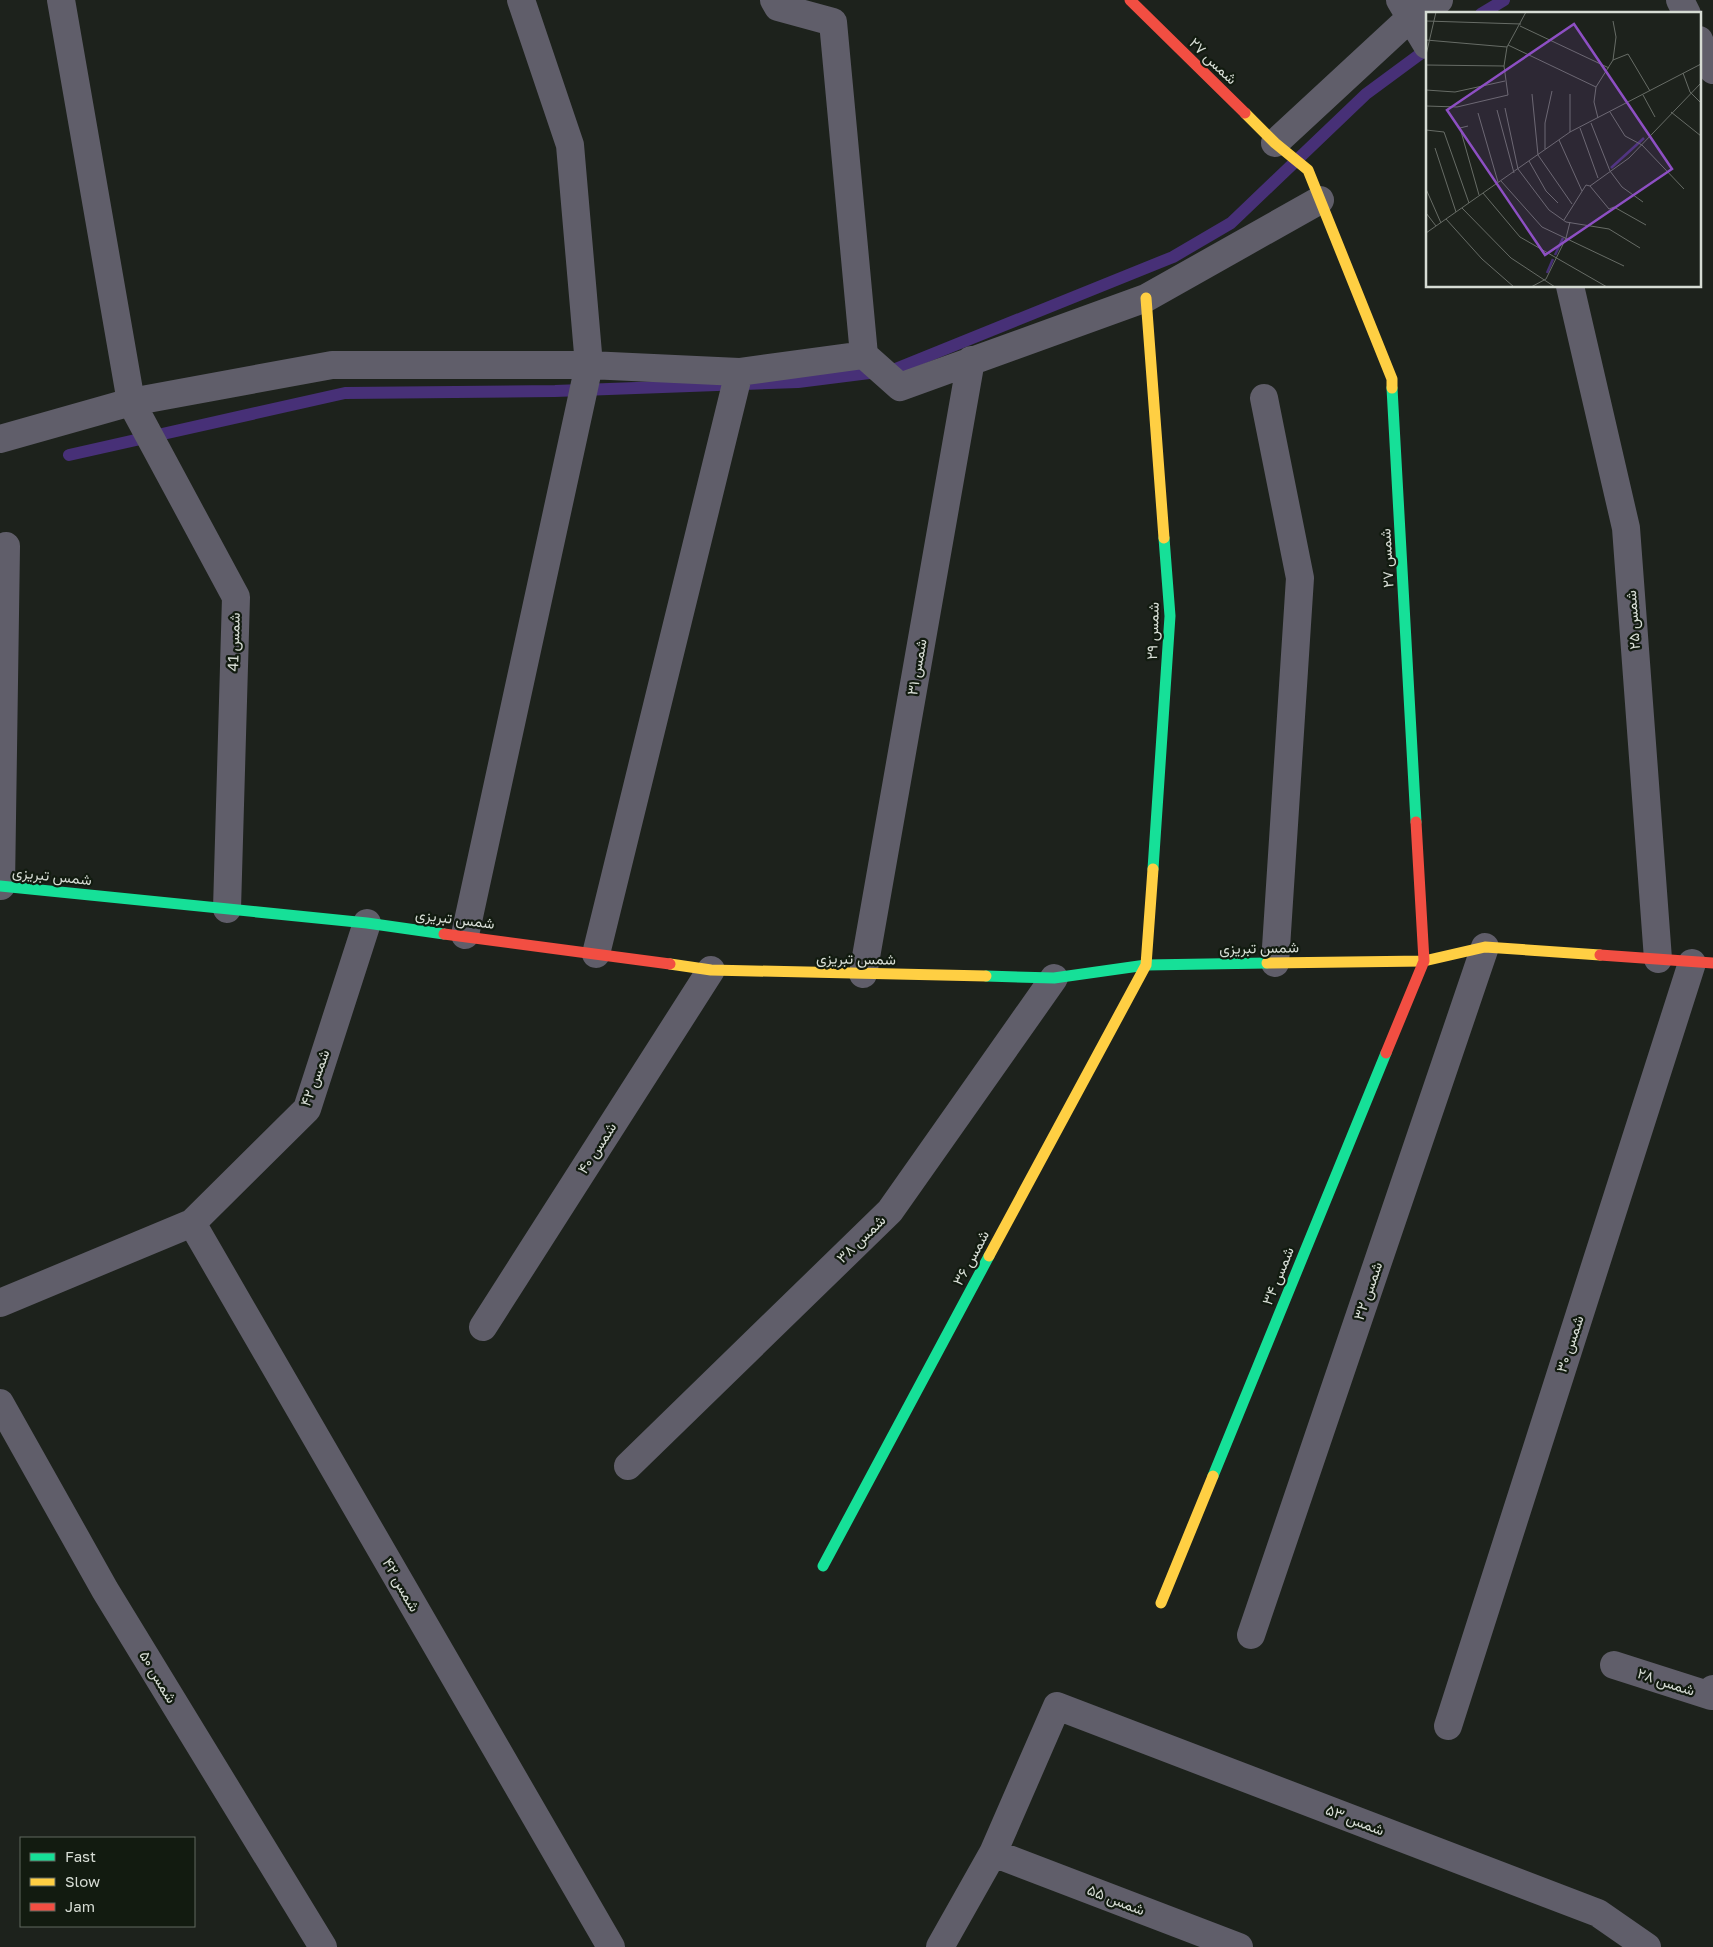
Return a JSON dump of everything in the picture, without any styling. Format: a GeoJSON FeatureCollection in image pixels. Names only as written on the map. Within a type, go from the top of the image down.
{"type":"FeatureCollection","features":[{"type":"Feature","properties":{"kind":"street","name":"شمس 41"},"geometry":{"type":"LineString","coordinates":[[61,0],[131,402],[236,597],[227,909]]}},
{"type":"Feature","properties":{"kind":"street"},"geometry":{"type":"LineString","coordinates":[[465,935],[589,364],[570,146],[521,0]]}},
{"type":"Feature","properties":{"kind":"street"},"geometry":{"type":"LineString","coordinates":[[774,0],[778,7],[833,22],[864,355],[900,387],[1146,298],[1320,200]]}},
{"type":"Feature","properties":{"kind":"street","name":"شمس ۲۷"},"geometry":{"type":"LineString","coordinates":[[1130,0],[1275,143],[1308,170],[1392,379],[1424,961]]}},
{"type":"Feature","properties":{"kind":"street"},"geometry":{"type":"LineString","coordinates":[[1275,143],[1405,9],[1440,0]]}},
{"type":"Feature","properties":{"kind":"street"},"geometry":{"type":"LineString","coordinates":[[1680,0],[1686,12]]}},
{"type":"Feature","properties":{"kind":"street"},"geometry":{"type":"LineString","coordinates":[[1405,9],[1426,43]]}},
{"type":"Feature","properties":{"kind":"street"},"geometry":{"type":"LineString","coordinates":[[1700,42],[1713,70]]}},
{"type":"Feature","properties":{"kind":"street","name":"شمس ۲۵"},"geometry":{"type":"LineString","coordinates":[[1570,288],[1626,528],[1658,959]]}},
{"type":"Feature","properties":{"kind":"street","name":"شمس ۲۹"},"geometry":{"type":"LineString","coordinates":[[1146,298],[1170,616],[1146,965]]}},
{"type":"Feature","properties":{"kind":"street"},"geometry":{"type":"LineString","coordinates":[[0,439],[131,402],[332,364],[589,364],[739,372],[864,355]]}},
{"type":"Feature","properties":{"kind":"street","name":"شمس ۳۱"},"geometry":{"type":"LineString","coordinates":[[863,974],[971,360]]}},
{"type":"Feature","properties":{"kind":"street"},"geometry":{"type":"LineString","coordinates":[[596,954],[739,372]]}},
{"type":"Feature","properties":{"kind":"street"},"geometry":{"type":"LineString","coordinates":[[1264,398],[1300,578],[1275,963]]}},
{"type":"Feature","properties":{"kind":"street"},"geometry":{"type":"LineString","coordinates":[[1,886],[6,546]]}},
{"type":"Feature","properties":{"kind":"street","name":"شمس تبریزی"},"geometry":{"type":"LineString","coordinates":[[1,886],[367,923],[711,970],[1054,978],[1146,965],[1424,961],[1485,947],[1702,963]]}},
{"type":"Feature","properties":{"kind":"street","name":"شمس ۴۲"},"geometry":{"type":"LineString","coordinates":[[0,1302],[192,1224],[307,1109],[367,923]]}},
{"type":"Feature","properties":{"kind":"street","name":"شمس ۳۲"},"geometry":{"type":"LineString","coordinates":[[1251,1634],[1485,947]]}},
{"type":"Feature","properties":{"kind":"street","name":"شمس ۳۴"},"geometry":{"type":"LineString","coordinates":[[1161,1603],[1424,961]]}},
{"type":"Feature","properties":{"kind":"street","name":"شمس ۳۰"},"geometry":{"type":"LineString","coordinates":[[1448,1726],[1702,963]]}},
{"type":"Feature","properties":{"kind":"street","name":"شمس ۳۶"},"geometry":{"type":"LineString","coordinates":[[823,1566],[1146,965]]}},
{"type":"Feature","properties":{"kind":"street","name":"شمس ۴۰"},"geometry":{"type":"LineString","coordinates":[[483,1327],[711,970]]}},
{"type":"Feature","properties":{"kind":"street","name":"شمس ۳۸"},"geometry":{"type":"LineString","coordinates":[[628,1466],[890,1211],[1054,978]]}},
{"type":"Feature","properties":{"kind":"street","name":"شمس ۴۲"},"geometry":{"type":"LineString","coordinates":[[192,1224],[611,1947]]}},
{"type":"Feature","properties":{"kind":"street","name":"شمس ۵۰"},"geometry":{"type":"LineString","coordinates":[[0,1403],[105,1590],[323,1947]]}},
{"type":"Feature","properties":{"kind":"street","name":"شمس ۲۸"},"geometry":{"type":"LineString","coordinates":[[1614,1665],[1711,1696],[1713,1690]]}},
{"type":"Feature","properties":{"kind":"street","name":"شمس ۵۳"},"geometry":{"type":"LineString","coordinates":[[992,1853],[1057,1706],[1598,1913],[1647,1947]]}},
{"type":"Feature","properties":{"kind":"street"},"geometry":{"type":"LineString","coordinates":[[940,1947],[992,1853]]}},
{"type":"Feature","properties":{"kind":"street","name":"شمس ۵۵"},"geometry":{"type":"LineString","coordinates":[[992,1853],[1239,1947]]}},
{"type":"Feature","properties":{"kind":"waterway"},"geometry":{"type":"LineString","coordinates":[[1484,12],[1504,0]]}},
{"type":"Feature","properties":{"kind":"waterway"},"geometry":{"type":"LineString","coordinates":[[69,455],[345,393],[555,391],[798,382],[893,370],[1173,257],[1231,223],[1366,94],[1426,50]]}},
{"type":"Feature","properties":{"kind":"traffic: fast"},"geometry":{"type":"LineString","coordinates":[[1392,388],[1416,822]]}},
{"type":"Feature","properties":{"kind":"traffic: fast"},"geometry":{"type":"LineString","coordinates":[[1153,869],[1170,616],[1164,538]]}},
{"type":"Feature","properties":{"kind":"traffic: fast"},"geometry":{"type":"LineString","coordinates":[[0,886],[367,923],[444,934]]}},
{"type":"Feature","properties":{"kind":"traffic: fast"},"geometry":{"type":"LineString","coordinates":[[986,976],[1054,978],[1146,965],[1267,963]]}},
{"type":"Feature","properties":{"kind":"traffic: fast"},"geometry":{"type":"LineString","coordinates":[[1213,1476],[1386,1053]]}},
{"type":"Feature","properties":{"kind":"traffic: fast"},"geometry":{"type":"LineString","coordinates":[[823,1566],[989,1256]]}},
{"type":"Feature","properties":{"kind":"traffic: slow"},"geometry":{"type":"LineString","coordinates":[[1245,113],[1275,143],[1308,170],[1392,379],[1392,388]]}},
{"type":"Feature","properties":{"kind":"traffic: slow"},"geometry":{"type":"LineString","coordinates":[[1146,298],[1164,538]]}},
{"type":"Feature","properties":{"kind":"traffic: slow"},"geometry":{"type":"LineString","coordinates":[[989,1256],[1146,965],[1153,869]]}},
{"type":"Feature","properties":{"kind":"traffic: slow"},"geometry":{"type":"LineString","coordinates":[[1267,963],[1424,961],[1485,947],[1600,955]]}},
{"type":"Feature","properties":{"kind":"traffic: slow"},"geometry":{"type":"LineString","coordinates":[[670,964],[711,970],[986,976]]}},
{"type":"Feature","properties":{"kind":"traffic: slow"},"geometry":{"type":"LineString","coordinates":[[1161,1603],[1213,1476]]}},
{"type":"Feature","properties":{"kind":"traffic: jam"},"geometry":{"type":"LineString","coordinates":[[1130,0],[1245,113]]}},
{"type":"Feature","properties":{"kind":"traffic: jam"},"geometry":{"type":"LineString","coordinates":[[1386,1053],[1424,961],[1416,822]]}},
{"type":"Feature","properties":{"kind":"traffic: jam"},"geometry":{"type":"LineString","coordinates":[[444,934],[670,964]]}},
{"type":"Feature","properties":{"kind":"traffic: jam"},"geometry":{"type":"LineString","coordinates":[[1600,955],[1713,963]]}}]}
